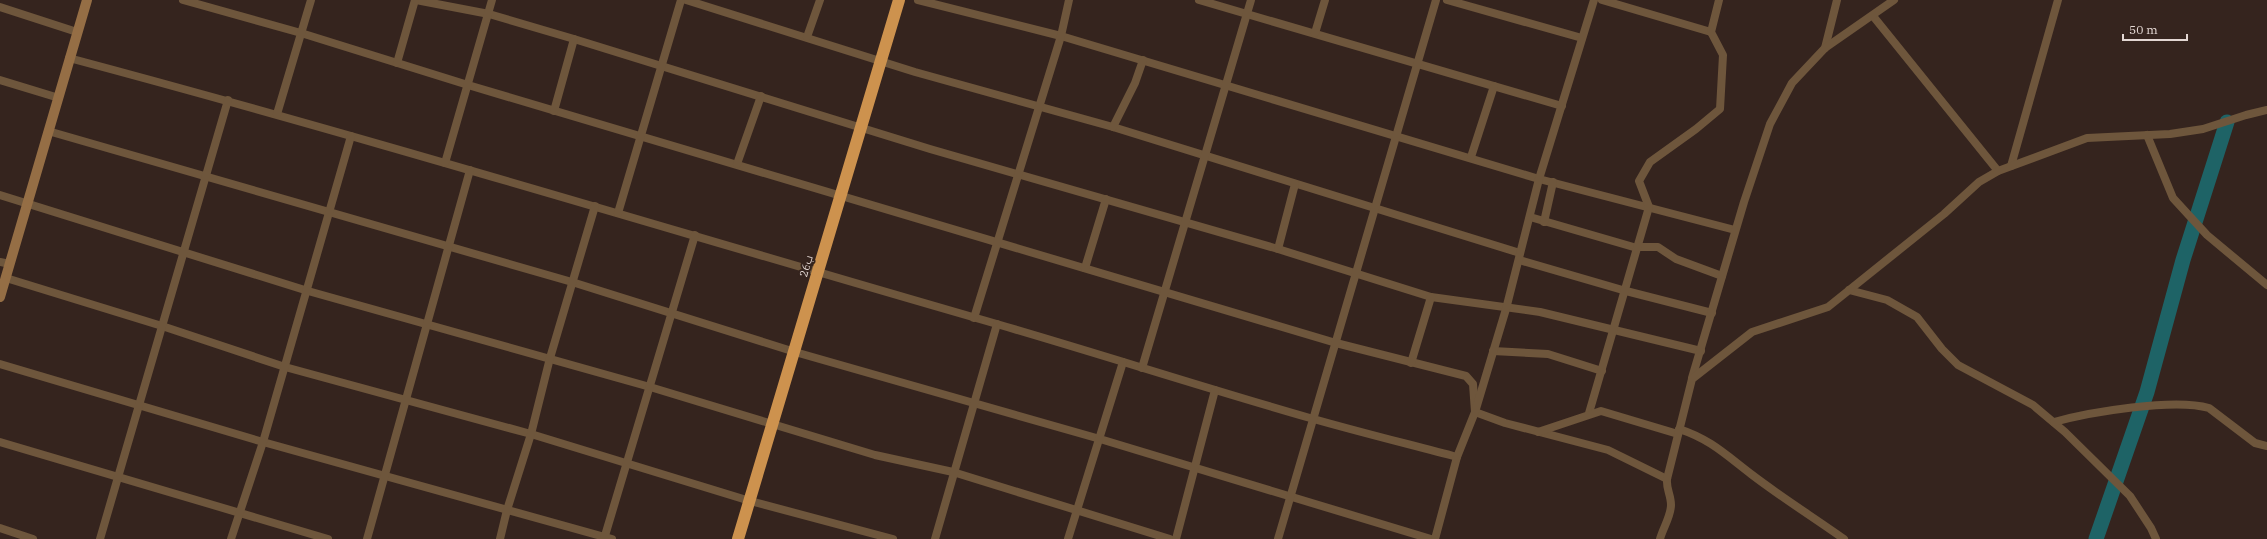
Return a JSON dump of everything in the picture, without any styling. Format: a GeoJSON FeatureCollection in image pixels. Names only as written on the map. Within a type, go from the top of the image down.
{"type":"FeatureCollection","features":[{"type":"Feature","properties":{"kind":"highway","name":"26ب"},"geometry":{"type":"LineString","coordinates":[[738,539],[899,0]]}},
{"type":"Feature","properties":{"kind":"main road"},"geometry":{"type":"LineString","coordinates":[[0,297],[6,278],[5,263],[27,202],[87,0]]}},
{"type":"Feature","properties":{"kind":"street"},"geometry":{"type":"LineString","coordinates":[[183,0],[205,3],[468,85],[841,195],[1164,293],[1336,343],[1466,376],[1473,384],[1475,412]]}},
{"type":"Feature","properties":{"kind":"street"},"geometry":{"type":"LineString","coordinates":[[278,114],[311,0]]}},
{"type":"Feature","properties":{"kind":"street"},"geometry":{"type":"LineString","coordinates":[[397,63],[416,0],[488,14],[662,64],[1018,175],[1278,249],[1431,297],[1540,312],[1701,351]]}},
{"type":"Feature","properties":{"kind":"street"},"geometry":{"type":"LineString","coordinates":[[445,163],[492,0]]}},
{"type":"Feature","properties":{"kind":"street"},"geometry":{"type":"LineString","coordinates":[[618,213],[642,137],[681,0]]}},
{"type":"Feature","properties":{"kind":"street"},"geometry":{"type":"LineString","coordinates":[[686,0],[880,61],[1039,108],[1113,127],[1205,155],[1375,208],[1626,291],[1712,313]]}},
{"type":"Feature","properties":{"kind":"street"},"geometry":{"type":"LineString","coordinates":[[807,37],[820,0]]}},
{"type":"Feature","properties":{"kind":"street"},"geometry":{"type":"LineString","coordinates":[[918,0],[1061,36],[1471,157],[1539,179],[1735,230]]}},
{"type":"Feature","properties":{"kind":"street"},"geometry":{"type":"LineString","coordinates":[[974,318],[1061,36],[1069,0]]}},
{"type":"Feature","properties":{"kind":"street"},"geometry":{"type":"LineString","coordinates":[[1199,0],[1418,62],[1562,106]]}},
{"type":"Feature","properties":{"kind":"street"},"geometry":{"type":"LineString","coordinates":[[1142,368],[1251,0]]}},
{"type":"Feature","properties":{"kind":"street"},"geometry":{"type":"LineString","coordinates":[[1315,33],[1325,0]]}},
{"type":"Feature","properties":{"kind":"street"},"geometry":{"type":"LineString","coordinates":[[1278,539],[1436,0]]}},
{"type":"Feature","properties":{"kind":"street"},"geometry":{"type":"LineString","coordinates":[[1447,0],[1582,38]]}},
{"type":"Feature","properties":{"kind":"street"},"geometry":{"type":"LineString","coordinates":[[1435,539],[1457,457],[1475,412],[1506,308],[1539,179],[1594,0]]}},
{"type":"Feature","properties":{"kind":"street"},"geometry":{"type":"LineString","coordinates":[[1602,0],[1711,32]]}},
{"type":"Feature","properties":{"kind":"street"},"geometry":{"type":"LineString","coordinates":[[1589,413],[1626,291],[1649,207],[1639,181],[1650,162],[1696,129],[1720,109],[1723,55],[1711,32],[1719,0]]}},
{"type":"Feature","properties":{"kind":"street"},"geometry":{"type":"LineString","coordinates":[[1825,48],[1837,0]]}},
{"type":"Feature","properties":{"kind":"street"},"geometry":{"type":"LineString","coordinates":[[1660,539],[1671,506],[1670,495],[1666,487],[1667,479],[1692,379],[1735,230],[1770,124],[1792,83],[1825,48],[1894,0]]}},
{"type":"Feature","properties":{"kind":"street"},"geometry":{"type":"LineString","coordinates":[[2010,166],[2058,0]]}},
{"type":"Feature","properties":{"kind":"street"},"geometry":{"type":"LineString","coordinates":[[0,7],[77,32]]}},
{"type":"Feature","properties":{"kind":"street"},"geometry":{"type":"LineString","coordinates":[[1873,16],[1998,170]]}},
{"type":"Feature","properties":{"kind":"street"},"geometry":{"type":"LineString","coordinates":[[554,110],[574,39]]}},
{"type":"Feature","properties":{"kind":"street"},"geometry":{"type":"LineString","coordinates":[[69,58],[278,114],[695,235],[818,274],[997,324],[1314,419],[1457,457]]}},
{"type":"Feature","properties":{"kind":"street"},"geometry":{"type":"LineString","coordinates":[[1113,127],[1135,84],[1143,60]]}},
{"type":"Feature","properties":{"kind":"street"},"geometry":{"type":"LineString","coordinates":[[0,80],[59,98]]}},
{"type":"Feature","properties":{"kind":"street"},"geometry":{"type":"LineString","coordinates":[[1471,157],[1494,86]]}},
{"type":"Feature","properties":{"kind":"street"},"geometry":{"type":"LineString","coordinates":[[737,164],[761,96]]}},
{"type":"Feature","properties":{"kind":"street"},"geometry":{"type":"LineString","coordinates":[[100,539],[228,100]]}},
{"type":"Feature","properties":{"kind":"street"},"geometry":{"type":"LineString","coordinates":[[1692,379],[1752,332],[1828,307],[1944,214],[1979,182],[1998,170],[2087,138],[2148,135],[2203,129],[2246,114],[2267,110]]}},
{"type":"Feature","properties":{"kind":"street"},"geometry":{"type":"LineString","coordinates":[[48,131],[450,246],[672,312],[795,352],[1100,439],[1290,498],[1431,539]]}},
{"type":"Feature","properties":{"kind":"street"},"geometry":{"type":"LineString","coordinates":[[2148,135],[2173,198],[2207,235],[2267,285]]}},
{"type":"Feature","properties":{"kind":"street"},"geometry":{"type":"LineString","coordinates":[[231,539],[263,442],[308,291],[351,136]]}},
{"type":"Feature","properties":{"kind":"street"},"geometry":{"type":"LineString","coordinates":[[368,539],[384,476],[407,401],[470,170]]}},
{"type":"Feature","properties":{"kind":"street"},"geometry":{"type":"LineString","coordinates":[[1544,222],[1553,182]]}},
{"type":"Feature","properties":{"kind":"street"},"geometry":{"type":"LineString","coordinates":[[1278,249],[1295,184]]}},
{"type":"Feature","properties":{"kind":"street"},"geometry":{"type":"LineString","coordinates":[[0,195],[27,202],[184,253],[308,291],[550,358],[773,423],[875,455],[953,472],[1170,539]]}},
{"type":"Feature","properties":{"kind":"street"},"geometry":{"type":"LineString","coordinates":[[1085,268],[1106,199]]}},
{"type":"Feature","properties":{"kind":"street"},"geometry":{"type":"LineString","coordinates":[[500,539],[507,510],[531,434],[550,358],[595,206]]}},
{"type":"Feature","properties":{"kind":"street"},"geometry":{"type":"LineString","coordinates":[[1530,217],[1637,248],[1658,247],[1676,259],[1722,276]]}},
{"type":"Feature","properties":{"kind":"street"},"geometry":{"type":"LineString","coordinates":[[0,364],[263,442],[607,538],[627,463],[695,235]]}},
{"type":"Feature","properties":{"kind":"street"},"geometry":{"type":"LineString","coordinates":[[6,278],[162,326],[285,367],[531,434],[750,501],[892,539]]}},
{"type":"Feature","properties":{"kind":"street"},"geometry":{"type":"LineString","coordinates":[[1849,290],[1886,300],[1917,316],[1942,349],[1958,365],[2033,405],[2054,422],[2130,496],[2156,539]]}},
{"type":"Feature","properties":{"kind":"street"},"geometry":{"type":"LineString","coordinates":[[1411,363],[1431,297]]}},
{"type":"Feature","properties":{"kind":"street"},"geometry":{"type":"LineString","coordinates":[[935,539],[953,472],[997,324]]}},
{"type":"Feature","properties":{"kind":"street"},"geometry":{"type":"LineString","coordinates":[[1492,351],[1548,354],[1602,372]]}},
{"type":"Feature","properties":{"kind":"street"},"geometry":{"type":"LineString","coordinates":[[1068,539],[1123,362]]}},
{"type":"Feature","properties":{"kind":"street"},"geometry":{"type":"LineString","coordinates":[[1176,539],[1215,390]]}},
{"type":"Feature","properties":{"kind":"street"},"geometry":{"type":"LineString","coordinates":[[2054,422],[2071,417],[2160,405],[2202,406],[2210,408],[2255,443],[2267,446]]}},
{"type":"Feature","properties":{"kind":"street"},"geometry":{"type":"LineString","coordinates":[[1538,432],[1589,413],[1601,411],[1703,437],[1718,446],[1751,474],[1844,539]]}},
{"type":"Feature","properties":{"kind":"street"},"geometry":{"type":"LineString","coordinates":[[1475,412],[1504,423],[1608,450],[1667,479]]}},
{"type":"Feature","properties":{"kind":"street"},"geometry":{"type":"LineString","coordinates":[[0,442],[239,514],[328,539]]}},
{"type":"Feature","properties":{"kind":"street"},"geometry":{"type":"LineString","coordinates":[[0,528],[33,539]]}},
{"type":"Feature","properties":{"kind":"waterway"},"geometry":{"type":"LineString","coordinates":[[2096,539],[2147,392],[2183,260],[2227,122]]}}]}
